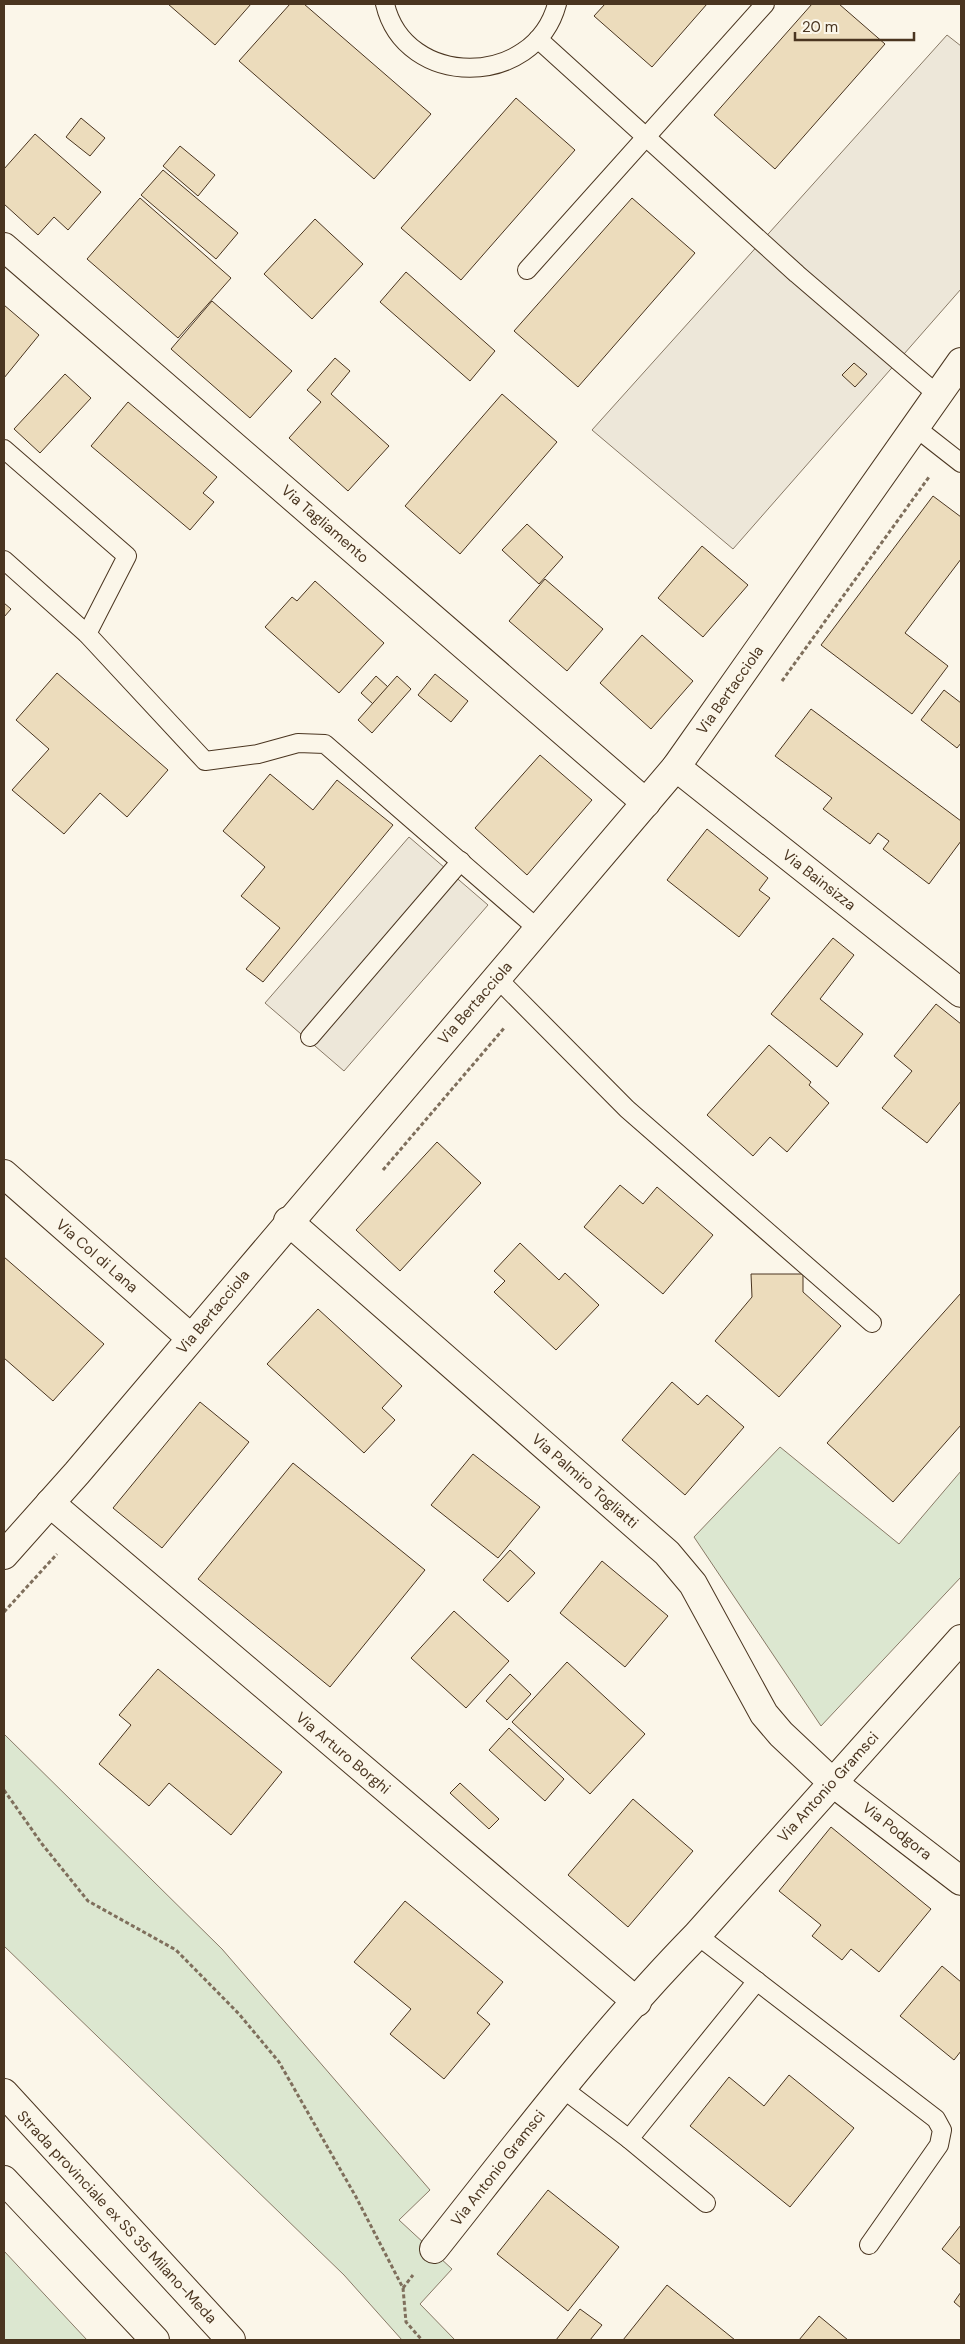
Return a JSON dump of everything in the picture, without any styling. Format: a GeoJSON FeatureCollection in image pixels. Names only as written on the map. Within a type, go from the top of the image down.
{"type":"FeatureCollection","features":[{"type":"Feature","properties":{"kind":"main road","name":"Via Tagliamento"},"geometry":{"type":"LineString","coordinates":[[4,246],[646,803]]}},
{"type":"Feature","properties":{"kind":"main road","name":"Via Bertacciola"},"geometry":{"type":"LineString","coordinates":[[4,1555],[676,767],[961,362]]}},
{"type":"Feature","properties":{"kind":"main road","name":"Via Bainsizza"},"geometry":{"type":"LineString","coordinates":[[676,767],[961,993]]}},
{"type":"Feature","properties":{"kind":"main road","name":"Via Col di Lana"},"geometry":{"type":"LineString","coordinates":[[4,1174],[191,1338]]}},
{"type":"Feature","properties":{"kind":"main road","name":"Via Palmiro Togliatti"},"geometry":{"type":"LineString","coordinates":[[288,1221],[667,1553],[693,1584],[764,1714],[781,1734],[832,1782]]}},
{"type":"Feature","properties":{"kind":"main road","name":"Via Arturo Borghi"},"geometry":{"type":"LineString","coordinates":[[50,1503],[637,2002]]}},
{"type":"Feature","properties":{"kind":"main road","name":"Via Antonio Gramsci"},"geometry":{"type":"LineString","coordinates":[[434,2249],[562,2088],[664,1969],[697,1935],[961,1639]]}},
{"type":"Feature","properties":{"kind":"main road","name":"Via Podgora"},"geometry":{"type":"LineString","coordinates":[[832,1782],[961,1881]]}},
{"type":"Feature","properties":{"kind":"main road","name":"Strada provinciale ex SS 35 Milano-Meda"},"geometry":{"type":"LineString","coordinates":[[4,2093],[231,2340]]}},
{"type":"Feature","properties":{"kind":"main road"},"geometry":{"type":"LineString","coordinates":[[4,2180],[155,2340]]}},
{"type":"Feature","properties":{"kind":"lane"},"geometry":{"type":"LineString","coordinates":[[385,4],[387,15],[404,39],[427,58],[456,68],[486,68],[514,58],[538,39],[554,14],[557,4]]}},
{"type":"Feature","properties":{"kind":"lane"},"geometry":{"type":"LineString","coordinates":[[527,270],[765,4]]}},
{"type":"Feature","properties":{"kind":"lane"},"geometry":{"type":"LineString","coordinates":[[538,39],[797,274],[938,395]]}},
{"type":"Feature","properties":{"kind":"lane"},"geometry":{"type":"LineString","coordinates":[[915,427],[961,463]]}},
{"type":"Feature","properties":{"kind":"lane"},"geometry":{"type":"LineString","coordinates":[[4,449],[126,556],[87,634]]}},
{"type":"Feature","properties":{"kind":"lane"},"geometry":{"type":"LineString","coordinates":[[4,560],[87,634],[205,761],[258,754],[298,743],[325,744],[538,929]]}},
{"type":"Feature","properties":{"kind":"lane"},"geometry":{"type":"LineString","coordinates":[[310,1037],[461,861]]}},
{"type":"Feature","properties":{"kind":"lane"},"geometry":{"type":"LineString","coordinates":[[497,978],[628,1109],[872,1323]]}},
{"type":"Feature","properties":{"kind":"lane"},"geometry":{"type":"LineString","coordinates":[[697,1935],[936,2119],[942,2130],[939,2145],[869,2245]]}},
{"type":"Feature","properties":{"kind":"lane"},"geometry":{"type":"LineString","coordinates":[[629,2139],[757,1981]]}},
{"type":"Feature","properties":{"kind":"lane"},"geometry":{"type":"LineString","coordinates":[[562,2088],[629,2139],[706,2203]]}},
{"type":"Feature","properties":{"kind":"path"},"geometry":{"type":"LineString","coordinates":[[4,1790],[42,1844],[88,1901],[176,1950],[239,2014],[279,2062],[356,2197],[403,2288],[406,2322],[422,2340]]}},
{"type":"Feature","properties":{"kind":"green space"},"geometry":{"type":"Polygon","coordinates":[[[780,1447],[899,1544],[961,1471],[961,1577],[821,1726],[694,1537],[780,1447]]]}},
{"type":"Feature","properties":{"kind":"green space"},"geometry":{"type":"Polygon","coordinates":[[[4,1734],[222,1949],[430,2190],[399,2220],[452,2269],[420,2304],[455,2340],[402,2340],[344,2275],[4,1946],[4,1734]]]}},
{"type":"Feature","properties":{"kind":"green space"},"geometry":{"type":"Polygon","coordinates":[[[4,2251],[87,2340],[4,2340],[4,2251]]]}},
{"type":"Feature","properties":{"kind":"shaded area"},"geometry":{"type":"Polygon","coordinates":[[[947,35],[961,46],[961,289],[733,549],[592,430],[947,35]]]}},
{"type":"Feature","properties":{"kind":"shaded area"},"geometry":{"type":"Polygon","coordinates":[[[409,837],[488,905],[344,1071],[265,1003],[409,837]]]}},
{"type":"Feature","properties":{"kind":"building"},"geometry":{"type":"Polygon","coordinates":[[[168,4],[251,4],[215,45],[168,4]]]}},
{"type":"Feature","properties":{"kind":"building"},"geometry":{"type":"Polygon","coordinates":[[[290,4],[304,4],[431,114],[374,179],[239,61],[290,4]]]}},
{"type":"Feature","properties":{"kind":"building"},"geometry":{"type":"Polygon","coordinates":[[[605,4],[707,4],[652,67],[594,16],[605,4]]]}},
{"type":"Feature","properties":{"kind":"building"},"geometry":{"type":"Polygon","coordinates":[[[812,4],[839,4],[885,44],[775,169],[714,115],[812,4]]]}},
{"type":"Feature","properties":{"kind":"building"},"geometry":{"type":"Polygon","coordinates":[[[516,98],[575,150],[461,280],[401,228],[516,98]]]}},
{"type":"Feature","properties":{"kind":"building"},"geometry":{"type":"Polygon","coordinates":[[[81,118],[105,138],[90,156],[66,137],[81,118]]]}},
{"type":"Feature","properties":{"kind":"building"},"geometry":{"type":"Polygon","coordinates":[[[35,134],[101,192],[68,230],[54,217],[38,235],[4,204],[4,169],[35,134]]]}},
{"type":"Feature","properties":{"kind":"building"},"geometry":{"type":"Polygon","coordinates":[[[180,146],[215,175],[198,196],[163,166],[180,146]]]}},
{"type":"Feature","properties":{"kind":"building"},"geometry":{"type":"Polygon","coordinates":[[[163,170],[238,233],[216,259],[141,195],[163,170]]]}},
{"type":"Feature","properties":{"kind":"building"},"geometry":{"type":"Polygon","coordinates":[[[140,198],[231,278],[178,338],[87,259],[140,198]]]}},
{"type":"Feature","properties":{"kind":"building"},"geometry":{"type":"Polygon","coordinates":[[[632,198],[695,253],[578,387],[514,331],[632,198]]]}},
{"type":"Feature","properties":{"kind":"building"},"geometry":{"type":"Polygon","coordinates":[[[315,219],[363,264],[312,319],[264,274],[315,219]]]}},
{"type":"Feature","properties":{"kind":"building"},"geometry":{"type":"Polygon","coordinates":[[[406,272],[495,351],[470,381],[380,302],[406,272]]]}},
{"type":"Feature","properties":{"kind":"building"},"geometry":{"type":"Polygon","coordinates":[[[212,301],[292,371],[250,418],[171,349],[212,301]]]}},
{"type":"Feature","properties":{"kind":"building"},"geometry":{"type":"Polygon","coordinates":[[[4,305],[39,335],[4,378],[4,305]]]}},
{"type":"Feature","properties":{"kind":"building"},"geometry":{"type":"Polygon","coordinates":[[[335,358],[350,371],[331,394],[389,446],[348,491],[289,438],[321,402],[307,390],[335,358]]]}},
{"type":"Feature","properties":{"kind":"building"},"geometry":{"type":"Polygon","coordinates":[[[854,363],[867,374],[855,387],[842,375],[854,363]]]}},
{"type":"Feature","properties":{"kind":"building"},"geometry":{"type":"Polygon","coordinates":[[[65,374],[91,398],[40,453],[14,429],[65,374]]]}},
{"type":"Feature","properties":{"kind":"building"},"geometry":{"type":"Polygon","coordinates":[[[502,394],[557,442],[460,554],[405,506],[502,394]]]}},
{"type":"Feature","properties":{"kind":"building"},"geometry":{"type":"Polygon","coordinates":[[[128,402],[217,477],[203,493],[214,502],[190,530],[91,446],[128,402]]]}},
{"type":"Feature","properties":{"kind":"building"},"geometry":{"type":"Polygon","coordinates":[[[933,496],[961,517],[961,559],[905,633],[948,666],[912,714],[821,645],[933,496]]]}},
{"type":"Feature","properties":{"kind":"building"},"geometry":{"type":"Polygon","coordinates":[[[527,524],[563,557],[539,584],[502,550],[527,524]]]}},
{"type":"Feature","properties":{"kind":"building"},"geometry":{"type":"Polygon","coordinates":[[[702,546],[748,585],[703,637],[658,598],[702,546]]]}},
{"type":"Feature","properties":{"kind":"building"},"geometry":{"type":"Polygon","coordinates":[[[545,579],[603,629],[567,671],[509,621],[545,579]]]}},
{"type":"Feature","properties":{"kind":"building"},"geometry":{"type":"Polygon","coordinates":[[[315,581],[384,643],[339,693],[265,627],[292,597],[297,601],[315,581]]]}},
{"type":"Feature","properties":{"kind":"building"},"geometry":{"type":"Polygon","coordinates":[[[4,603],[11,609],[4,617],[4,603]]]}},
{"type":"Feature","properties":{"kind":"building"},"geometry":{"type":"Polygon","coordinates":[[[642,635],[693,681],[651,729],[600,683],[642,635]]]}},
{"type":"Feature","properties":{"kind":"building"},"geometry":{"type":"Polygon","coordinates":[[[57,673],[168,770],[127,817],[100,793],[64,834],[12,790],[49,749],[16,720],[57,673]]]}},
{"type":"Feature","properties":{"kind":"building"},"geometry":{"type":"Polygon","coordinates":[[[435,674],[468,701],[451,722],[418,695],[435,674]]]}},
{"type":"Feature","properties":{"kind":"building"},"geometry":{"type":"Polygon","coordinates":[[[376,676],[388,687],[373,704],[361,693],[376,676]]]}},
{"type":"Feature","properties":{"kind":"building"},"geometry":{"type":"Polygon","coordinates":[[[397,676],[411,689],[372,733],[358,720],[397,676]]]}},
{"type":"Feature","properties":{"kind":"building"},"geometry":{"type":"Polygon","coordinates":[[[944,690],[961,703],[961,743],[957,748],[921,720],[944,690]]]}},
{"type":"Feature","properties":{"kind":"building"},"geometry":{"type":"Polygon","coordinates":[[[811,709],[961,821],[961,841],[929,884],[883,849],[889,841],[878,833],[870,844],[823,809],[832,798],[775,756],[811,709]]]}},
{"type":"Feature","properties":{"kind":"building"},"geometry":{"type":"Polygon","coordinates":[[[540,755],[592,800],[527,875],[475,828],[540,755]]]}},
{"type":"Feature","properties":{"kind":"building"},"geometry":{"type":"Polygon","coordinates":[[[270,774],[313,810],[337,780],[393,825],[263,982],[246,969],[280,928],[241,896],[265,867],[223,831],[270,774]]]}},
{"type":"Feature","properties":{"kind":"building"},"geometry":{"type":"Polygon","coordinates":[[[707,829],[768,878],[759,890],[770,898],[739,937],[667,880],[707,829]]]}},
{"type":"Feature","properties":{"kind":"building"},"geometry":{"type":"Polygon","coordinates":[[[833,938],[854,955],[820,999],[863,1034],[837,1067],[771,1014],[833,938]]]}},
{"type":"Feature","properties":{"kind":"building"},"geometry":{"type":"Polygon","coordinates":[[[936,1004],[961,1024],[961,1101],[927,1143],[882,1108],[912,1071],[894,1056],[936,1004]]]}},
{"type":"Feature","properties":{"kind":"building"},"geometry":{"type":"Polygon","coordinates":[[[769,1045],[811,1082],[809,1085],[829,1103],[787,1152],[770,1137],[753,1156],[707,1115],[769,1045]]]}},
{"type":"Feature","properties":{"kind":"building"},"geometry":{"type":"Polygon","coordinates":[[[437,1142],[481,1183],[400,1271],[356,1230],[437,1142]]]}},
{"type":"Feature","properties":{"kind":"building"},"geometry":{"type":"Polygon","coordinates":[[[620,1185],[643,1204],[657,1187],[713,1235],[663,1294],[584,1227],[620,1185]]]}},
{"type":"Feature","properties":{"kind":"building"},"geometry":{"type":"Polygon","coordinates":[[[520,1243],[559,1280],[565,1273],[599,1305],[556,1350],[494,1292],[505,1281],[494,1271],[520,1243]]]}},
{"type":"Feature","properties":{"kind":"building"},"geometry":{"type":"Polygon","coordinates":[[[4,1257],[104,1344],[53,1401],[4,1358],[4,1257]]]}},
{"type":"Feature","properties":{"kind":"building"},"geometry":{"type":"Polygon","coordinates":[[[751,1274],[803,1274],[803,1292],[841,1326],[779,1397],[715,1341],[752,1297],[751,1274]]]}},
{"type":"Feature","properties":{"kind":"building"},"geometry":{"type":"Polygon","coordinates":[[[961,1293],[961,1425],[893,1502],[827,1443],[961,1293]]]}},
{"type":"Feature","properties":{"kind":"building"},"geometry":{"type":"Polygon","coordinates":[[[318,1309],[402,1386],[382,1408],[395,1420],[364,1453],[267,1364],[318,1309]]]}},
{"type":"Feature","properties":{"kind":"building"},"geometry":{"type":"Polygon","coordinates":[[[672,1382],[698,1405],[707,1395],[744,1427],[685,1495],[622,1440],[672,1382]]]}},
{"type":"Feature","properties":{"kind":"building"},"geometry":{"type":"Polygon","coordinates":[[[200,1402],[249,1442],[162,1548],[113,1508],[200,1402]]]}},
{"type":"Feature","properties":{"kind":"building"},"geometry":{"type":"Polygon","coordinates":[[[473,1454],[540,1507],[498,1558],[431,1505],[473,1454]]]}},
{"type":"Feature","properties":{"kind":"building"},"geometry":{"type":"Polygon","coordinates":[[[293,1463],[425,1570],[330,1687],[198,1579],[293,1463]]]}},
{"type":"Feature","properties":{"kind":"building"},"geometry":{"type":"Polygon","coordinates":[[[510,1550],[535,1573],[508,1602],[483,1580],[510,1550]]]}},
{"type":"Feature","properties":{"kind":"building"},"geometry":{"type":"Polygon","coordinates":[[[602,1561],[668,1616],[625,1667],[560,1613],[602,1561]]]}},
{"type":"Feature","properties":{"kind":"building"},"geometry":{"type":"Polygon","coordinates":[[[454,1611],[509,1661],[466,1708],[411,1658],[454,1611]]]}},
{"type":"Feature","properties":{"kind":"building"},"geometry":{"type":"Polygon","coordinates":[[[567,1662],[645,1734],[590,1794],[512,1722],[567,1662]]]}},
{"type":"Feature","properties":{"kind":"building"},"geometry":{"type":"Polygon","coordinates":[[[158,1669],[282,1772],[231,1835],[169,1783],[149,1806],[99,1764],[131,1725],[119,1715],[158,1669]]]}},
{"type":"Feature","properties":{"kind":"building"},"geometry":{"type":"Polygon","coordinates":[[[510,1674],[531,1694],[507,1720],[486,1701],[510,1674]]]}},
{"type":"Feature","properties":{"kind":"building"},"geometry":{"type":"Polygon","coordinates":[[[509,1728],[564,1779],[545,1801],[489,1750],[509,1728]]]}},
{"type":"Feature","properties":{"kind":"building"},"geometry":{"type":"Polygon","coordinates":[[[460,1783],[499,1819],[489,1829],[450,1793],[460,1783]]]}},
{"type":"Feature","properties":{"kind":"building"},"geometry":{"type":"Polygon","coordinates":[[[633,1799],[693,1851],[628,1927],[568,1875],[633,1799]]]}},
{"type":"Feature","properties":{"kind":"building"},"geometry":{"type":"Polygon","coordinates":[[[831,1827],[931,1909],[879,1972],[851,1949],[842,1960],[812,1936],[821,1925],[779,1891],[831,1827]]]}},
{"type":"Feature","properties":{"kind":"building"},"geometry":{"type":"Polygon","coordinates":[[[405,1901],[503,1982],[477,2013],[490,2024],[444,2079],[390,2034],[411,2009],[354,1962],[405,1901]]]}},
{"type":"Feature","properties":{"kind":"building"},"geometry":{"type":"Polygon","coordinates":[[[942,1966],[961,1982],[961,2051],[954,2060],[900,2016],[942,1966]]]}},
{"type":"Feature","properties":{"kind":"building"},"geometry":{"type":"Polygon","coordinates":[[[789,2075],[854,2128],[790,2207],[690,2126],[729,2077],[764,2106],[789,2075]]]}},
{"type":"Feature","properties":{"kind":"building"},"geometry":{"type":"Polygon","coordinates":[[[548,2190],[619,2247],[568,2311],[497,2254],[548,2190]]]}},
{"type":"Feature","properties":{"kind":"building"},"geometry":{"type":"Polygon","coordinates":[[[961,2225],[961,2265],[942,2249],[961,2225]]]}},
{"type":"Feature","properties":{"kind":"building"},"geometry":{"type":"Polygon","coordinates":[[[667,2285],[735,2340],[623,2340],[667,2285]]]}},
{"type":"Feature","properties":{"kind":"building"},"geometry":{"type":"Polygon","coordinates":[[[961,2292],[961,2308],[954,2302],[961,2292]]]}},
{"type":"Feature","properties":{"kind":"building"},"geometry":{"type":"Polygon","coordinates":[[[580,2309],[602,2325],[590,2340],[556,2340],[580,2309]]]}},
{"type":"Feature","properties":{"kind":"building"},"geometry":{"type":"Polygon","coordinates":[[[819,2316],[848,2340],[799,2340],[819,2316]]]}}]}
